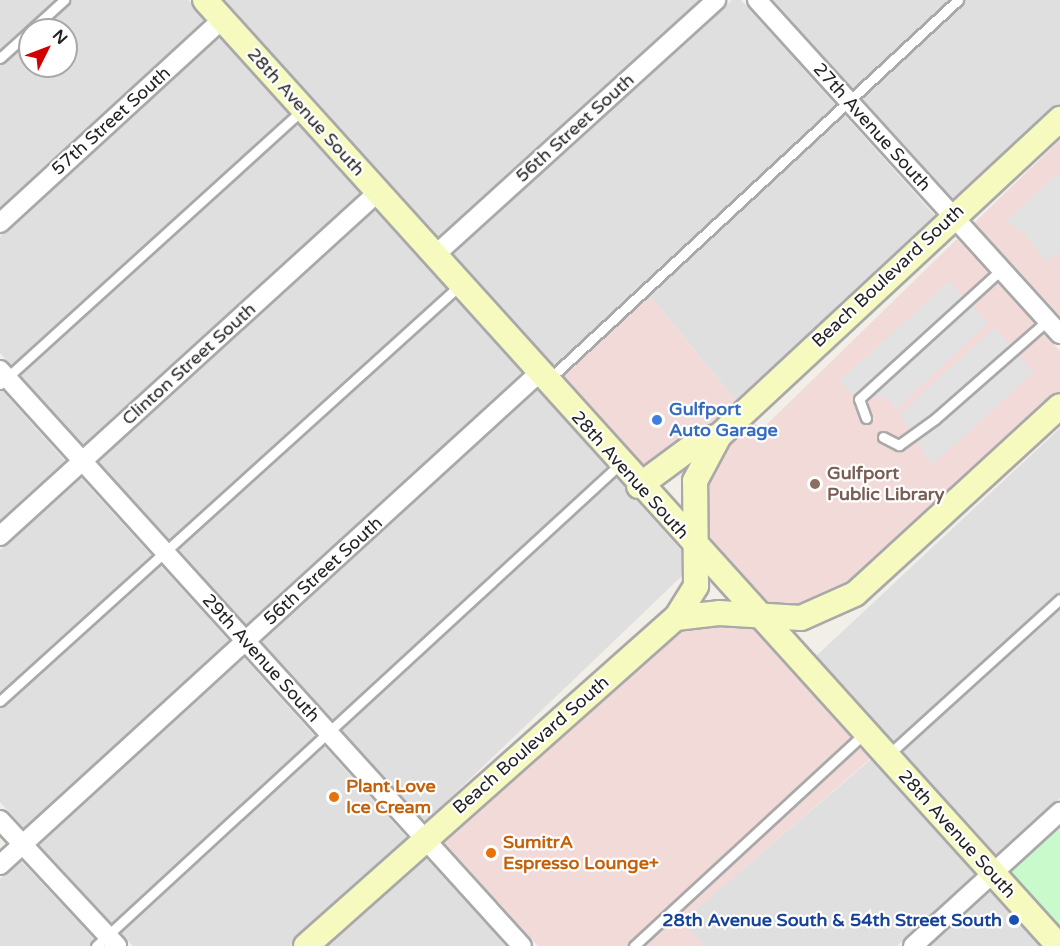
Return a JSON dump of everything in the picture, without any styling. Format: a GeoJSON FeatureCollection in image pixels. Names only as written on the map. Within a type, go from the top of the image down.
{"type":"FeatureCollection","features":[{"type":"Feature","properties":{"kind":"street","name":"28th Avenue South"},"geometry":{"type":"LineString","coordinates":[[205,0],[639,486],[1059,946]]}},
{"type":"Feature","properties":{"kind":"street","name":"56th Street South"},"geometry":{"type":"LineString","coordinates":[[434,256],[716,0]]}},
{"type":"Feature","properties":{"kind":"street","name":"27th Avenue South"},"geometry":{"type":"LineString","coordinates":[[757,0],[1060,334]]}},
{"type":"Feature","properties":{"kind":"street","name":"57th Street South"},"geometry":{"type":"LineString","coordinates":[[0,223],[222,20]]}},
{"type":"Feature","properties":{"kind":"street","name":"Beach Boulevard South"},"geometry":{"type":"LineString","coordinates":[[306,946],[676,618],[696,586],[698,550],[695,481],[719,436],[952,216],[1060,119]]}},
{"type":"Feature","properties":{"kind":"street","name":"Clinton Street South"},"geometry":{"type":"LineString","coordinates":[[0,536],[378,192]]}},
{"type":"Feature","properties":{"kind":"street","name":"29th Avenue South"},"geometry":{"type":"LineString","coordinates":[[2,377],[522,946]]}},
{"type":"Feature","properties":{"kind":"street","name":"56th Street South"},"geometry":{"type":"LineString","coordinates":[[0,865],[543,377]]}},
{"type":"Feature","properties":{"kind":"street"},"geometry":{"type":"LineString","coordinates":[[676,618],[719,612],[760,618],[801,618],[855,594],[1060,406]]}},
{"type":"Feature","properties":{"kind":"street","name":"Beach Boulevard South"},"geometry":{"type":"LineString","coordinates":[[639,486],[697,443],[719,436]]}},
{"type":"Feature","properties":{"kind":"street"},"geometry":{"type":"LineString","coordinates":[[913,946],[1060,812]]}},
{"type":"Feature","properties":{"kind":"street"},"geometry":{"type":"LineString","coordinates":[[0,820],[107,943]]}},
{"type":"Feature","properties":{"kind":"lane"},"geometry":{"type":"LineString","coordinates":[[44,18],[64,0]]}},
{"type":"Feature","properties":{"kind":"lane"},"geometry":{"type":"LineString","coordinates":[[543,377],[846,99],[958,0]]}},
{"type":"Feature","properties":{"kind":"lane"},"geometry":{"type":"LineString","coordinates":[[0,58],[18,42]]}},
{"type":"Feature","properties":{"kind":"lane"},"geometry":{"type":"LineString","coordinates":[[2,377],[303,109]]}},
{"type":"Feature","properties":{"kind":"lane"},"geometry":{"type":"LineString","coordinates":[[866,418],[859,399],[1001,270]]}},
{"type":"Feature","properties":{"kind":"lane"},"geometry":{"type":"LineString","coordinates":[[0,701],[460,285]]}},
{"type":"Feature","properties":{"kind":"lane"},"geometry":{"type":"LineString","coordinates":[[883,437],[898,445],[935,419],[1047,320]]}},
{"type":"Feature","properties":{"kind":"lane"},"geometry":{"type":"LineString","coordinates":[[107,943],[328,732],[620,464]]}},
{"type":"Feature","properties":{"kind":"lane"},"geometry":{"type":"LineString","coordinates":[[887,757],[1060,600]]}},
{"type":"Feature","properties":{"kind":"lane"},"geometry":{"type":"LineString","coordinates":[[634,946],[865,734]]}},
{"type":"Feature","properties":{"kind":"shaded area"},"geometry":{"type":"Polygon","coordinates":[[[0,0],[188,0],[207,20],[0,209],[0,0]]]}},
{"type":"Feature","properties":{"kind":"shaded area"},"geometry":{"type":"Polygon","coordinates":[[[220,0],[700,0],[436,240],[220,0]]]}},
{"type":"Feature","properties":{"kind":"shaded area"},"geometry":{"type":"Polygon","coordinates":[[[732,0],[741,0],[936,217],[738,403],[651,297],[557,376],[450,256],[732,0]]]}},
{"type":"Feature","properties":{"kind":"shaded area"},"geometry":{"type":"Polygon","coordinates":[[[773,0],[1060,0],[1060,105],[954,200],[773,0]]]}},
{"type":"Feature","properties":{"kind":"shaded area"},"geometry":{"type":"Polygon","coordinates":[[[221,35],[362,192],[83,445],[0,353],[0,237],[221,35]]]}},
{"type":"Feature","properties":{"kind":"shaded area"},"geometry":{"type":"Polygon","coordinates":[[[1060,140],[1060,316],[974,223],[1060,140]]]}},
{"type":"Feature","properties":{"kind":"shaded area"},"geometry":{"type":"Polygon","coordinates":[[[1060,172],[1060,251],[1046,263],[1026,234],[1006,221],[1060,172]]]}},
{"type":"Feature","properties":{"kind":"shaded area"},"geometry":{"type":"Polygon","coordinates":[[[376,207],[523,373],[247,626],[97,461],[376,207]]]}},
{"type":"Feature","properties":{"kind":"shaded area"},"geometry":{"type":"Polygon","coordinates":[[[957,239],[1060,351],[1060,392],[849,585],[799,607],[766,607],[710,545],[707,482],[726,445],[752,419],[761,430],[957,239]]]}},
{"type":"Feature","properties":{"kind":"shaded area"},"geometry":{"type":"Polygon","coordinates":[[[949,281],[988,323],[896,409],[885,397],[852,395],[840,381],[949,281]]]}},
{"type":"Feature","properties":{"kind":"shaded area"},"geometry":{"type":"Polygon","coordinates":[[[651,297],[738,403],[714,426],[642,471],[557,376],[651,297]]]}},
{"type":"Feature","properties":{"kind":"shaded area"},"geometry":{"type":"Polygon","coordinates":[[[994,328],[1034,372],[932,465],[900,414],[994,328]]]}},
{"type":"Feature","properties":{"kind":"shaded area"},"geometry":{"type":"Polygon","coordinates":[[[0,388],[66,462],[0,521],[0,388]]]}},
{"type":"Feature","properties":{"kind":"shaded area"},"geometry":{"type":"Polygon","coordinates":[[[537,389],[687,557],[686,572],[425,822],[262,642],[537,389]]]}},
{"type":"Feature","properties":{"kind":"shaded area"},"geometry":{"type":"Polygon","coordinates":[[[1060,428],[1060,798],[995,857],[813,659],[1060,428]]]}},
{"type":"Feature","properties":{"kind":"shaded area"},"geometry":{"type":"Polygon","coordinates":[[[80,477],[230,642],[24,828],[0,802],[0,550],[80,477]]]}},
{"type":"Feature","properties":{"kind":"shaded area"},"geometry":{"type":"Polygon","coordinates":[[[717,624],[754,629],[870,759],[683,921],[703,946],[538,946],[441,839],[676,632],[717,624]]]}},
{"type":"Feature","properties":{"kind":"shaded area"},"geometry":{"type":"Polygon","coordinates":[[[244,658],[408,839],[290,946],[133,946],[38,844],[244,658]]]}},
{"type":"Feature","properties":{"kind":"shaded area"},"geometry":{"type":"Polygon","coordinates":[[[852,736],[977,873],[897,946],[703,946],[682,921],[870,760],[852,736]]]}},
{"type":"Feature","properties":{"kind":"shaded area"},"geometry":{"type":"Polygon","coordinates":[[[423,855],[506,946],[322,946],[423,855]]]}},
{"type":"Feature","properties":{"kind":"shaded area"},"geometry":{"type":"Polygon","coordinates":[[[20,860],[101,946],[0,946],[0,879],[20,860]]]}},
{"type":"Feature","properties":{"kind":"shaded area"},"geometry":{"type":"Polygon","coordinates":[[[991,888],[1043,946],[928,946],[991,888]]]}},
{"type":"Feature","properties":{"kind":"green space"},"geometry":{"type":"Polygon","coordinates":[[[1060,827],[1060,929],[1009,873],[1060,827]]]}},
{"type":"Feature","properties":{"kind":"place","name":"Gulfport Auto Garage"},"geometry":{"type":"Point","coordinates":[657,420]}},
{"type":"Feature","properties":{"kind":"place","name":"Gulfport Public Library"},"geometry":{"type":"Point","coordinates":[815,484]}},
{"type":"Feature","properties":{"kind":"place","name":"Plant Love Ice Cream"},"geometry":{"type":"Point","coordinates":[334,797]}},
{"type":"Feature","properties":{"kind":"place","name":"SumitrA Espresso Lounge+"},"geometry":{"type":"Point","coordinates":[491,853]}},
{"type":"Feature","properties":{"kind":"place","name":"28th Avenue South & 54th Street South"},"geometry":{"type":"Point","coordinates":[1014,920]}}]}
